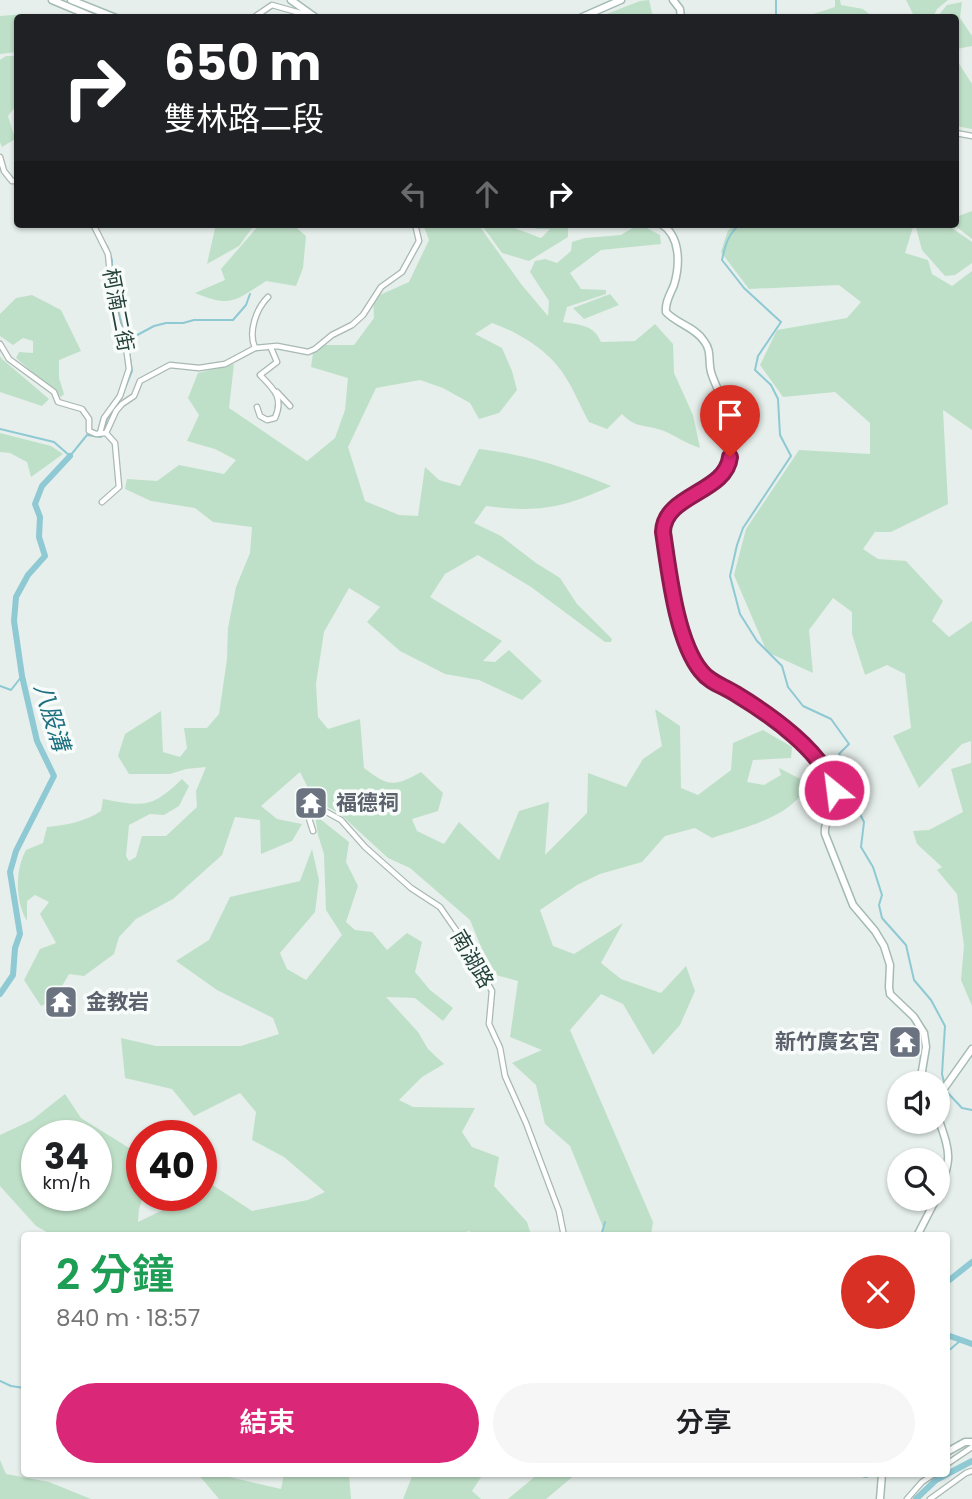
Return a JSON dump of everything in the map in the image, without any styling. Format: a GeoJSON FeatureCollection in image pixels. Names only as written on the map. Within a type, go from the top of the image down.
{"type":"FeatureCollection","features":[{"type":"Feature","properties":{"kind":"street"},"geometry":{"type":"LineString","coordinates":[[52,0],[85,14]]}},
{"type":"Feature","properties":{"kind":"street"},"geometry":{"type":"LineString","coordinates":[[71,0],[106,14]]}},
{"type":"Feature","properties":{"kind":"street"},"geometry":{"type":"LineString","coordinates":[[291,0],[311,14]]}},
{"type":"Feature","properties":{"kind":"street"},"geometry":{"type":"LineString","coordinates":[[589,14],[621,0]]}},
{"type":"Feature","properties":{"kind":"street"},"geometry":{"type":"LineString","coordinates":[[259,14],[272,5],[304,14]]}},
{"type":"Feature","properties":{"kind":"street"},"geometry":{"type":"LineString","coordinates":[[0,157],[7,176],[14,181]]}},
{"type":"Feature","properties":{"kind":"street","name":"柯湳二街"},"geometry":{"type":"LineString","coordinates":[[95,228],[108,254],[113,303],[125,339],[129,369],[120,396],[104,418],[103,433]]}},
{"type":"Feature","properties":{"kind":"street"},"geometry":{"type":"LineString","coordinates":[[0,344],[9,359],[54,393],[58,402],[82,409],[89,419],[89,431],[96,435],[103,433],[116,411],[134,396],[140,381],[174,364],[199,368],[225,364],[255,348],[284,347],[308,352],[315,349],[336,332],[352,325],[363,315],[381,287],[402,272],[419,241],[416,228]]}},
{"type":"Feature","properties":{"kind":"street"},"geometry":{"type":"LineString","coordinates":[[667,228],[676,244],[676,278],[666,312],[696,332],[709,350],[711,370],[724,410],[731,450],[730,463],[724,474],[686,500],[669,514],[664,523],[663,532],[680,628],[705,676],[739,696],[798,739],[826,772],[836,798],[826,822],[825,834],[853,905],[877,934],[889,958],[890,994],[917,1020],[924,1033],[926,1047],[922,1071]]}},
{"type":"Feature","properties":{"kind":"street"},"geometry":{"type":"LineString","coordinates":[[255,348],[253,322],[268,297]]}},
{"type":"Feature","properties":{"kind":"street"},"geometry":{"type":"LineString","coordinates":[[271,348],[277,362],[260,375],[290,406]]}},
{"type":"Feature","properties":{"kind":"street"},"geometry":{"type":"LineString","coordinates":[[257,407],[263,419],[273,420],[279,409],[276,391]]}},
{"type":"Feature","properties":{"kind":"street"},"geometry":{"type":"LineString","coordinates":[[102,502],[119,487],[115,443],[103,433]]}},
{"type":"Feature","properties":{"kind":"street","name":"南湖路"},"geometry":{"type":"LineString","coordinates":[[313,831],[307,812],[309,808],[316,807],[341,820],[365,847],[412,890],[440,907],[461,936],[492,991],[489,1024],[500,1048],[505,1076],[559,1211],[563,1232]]}},
{"type":"Feature","properties":{"kind":"street"},"geometry":{"type":"LineString","coordinates":[[950,1078],[972,1049]]}},
{"type":"Feature","properties":{"kind":"street"},"geometry":{"type":"LineString","coordinates":[[919,1232],[930,1211]]}},
{"type":"Feature","properties":{"kind":"street"},"geometry":{"type":"LineString","coordinates":[[950,1450],[965,1441],[972,1444],[950,1462]]}},
{"type":"Feature","properties":{"kind":"street"},"geometry":{"type":"LineString","coordinates":[[930,1499],[972,1471]]}},
{"type":"Feature","properties":{"kind":"street"},"geometry":{"type":"LineString","coordinates":[[880,1499],[882,1477]]}},
{"type":"Feature","properties":{"kind":"street"},"geometry":{"type":"LineString","coordinates":[[907,1499],[930,1477]]}},
{"type":"Feature","properties":{"kind":"green space"},"geometry":{"type":"Polygon","coordinates":[[[649,0],[652,14],[607,14],[649,0]]]}},
{"type":"Feature","properties":{"kind":"green space"},"geometry":{"type":"Polygon","coordinates":[[[835,0],[840,0],[841,5],[863,9],[869,14],[813,14],[835,7],[835,0]]]}},
{"type":"Feature","properties":{"kind":"green space"},"geometry":{"type":"Polygon","coordinates":[[[906,0],[948,0],[934,14],[913,14],[906,0]]]}},
{"type":"Feature","properties":{"kind":"green space"},"geometry":{"type":"Polygon","coordinates":[[[962,2],[960,18],[972,36],[972,46],[959,49],[959,14],[940,14],[947,5],[962,2]]]}},
{"type":"Feature","properties":{"kind":"green space"},"geometry":{"type":"Polygon","coordinates":[[[14,15],[14,52],[0,54],[0,16],[14,15]]]}},
{"type":"Feature","properties":{"kind":"green space"},"geometry":{"type":"Polygon","coordinates":[[[6,56],[14,56],[14,108],[8,116],[14,140],[2,147],[0,142],[0,60],[6,56]]]}},
{"type":"Feature","properties":{"kind":"green space"},"geometry":{"type":"Polygon","coordinates":[[[959,64],[972,84],[972,129],[959,127],[959,64]]]}},
{"type":"Feature","properties":{"kind":"green space"},"geometry":{"type":"Polygon","coordinates":[[[972,211],[972,239],[958,228],[959,216],[972,211]]]}},
{"type":"Feature","properties":{"kind":"green space"},"geometry":{"type":"Polygon","coordinates":[[[215,228],[252,228],[239,246],[207,264],[215,228]]]}},
{"type":"Feature","properties":{"kind":"green space"},"geometry":{"type":"Polygon","coordinates":[[[257,228],[297,228],[306,236],[303,268],[296,286],[266,281],[239,298],[225,301],[195,293],[225,280],[221,269],[257,228]]]}},
{"type":"Feature","properties":{"kind":"green space"},"geometry":{"type":"Polygon","coordinates":[[[424,228],[481,228],[548,316],[549,301],[530,272],[535,261],[545,259],[557,263],[571,251],[572,242],[585,238],[621,235],[632,228],[647,228],[660,235],[661,244],[601,250],[570,273],[581,289],[606,290],[606,294],[567,307],[563,322],[591,329],[601,342],[635,341],[655,324],[673,344],[674,373],[693,415],[700,448],[664,431],[637,424],[622,414],[607,429],[589,422],[569,383],[552,360],[524,338],[492,323],[475,334],[502,348],[517,390],[499,413],[479,419],[470,403],[443,388],[420,380],[376,388],[348,447],[365,501],[399,515],[418,516],[425,467],[439,480],[460,486],[479,449],[546,463],[611,486],[550,507],[521,509],[486,506],[474,523],[501,536],[560,578],[577,604],[612,639],[611,642],[605,642],[531,587],[478,555],[445,574],[430,597],[502,641],[483,661],[495,662],[509,650],[542,681],[522,700],[479,680],[445,674],[400,651],[367,622],[380,607],[349,588],[324,632],[316,684],[318,717],[328,729],[360,719],[364,768],[380,779],[398,782],[421,772],[443,793],[438,811],[412,819],[417,831],[444,844],[459,822],[499,860],[519,811],[549,802],[545,855],[587,813],[588,773],[626,787],[643,759],[662,746],[655,709],[680,726],[681,788],[698,795],[731,770],[733,743],[763,730],[792,747],[791,758],[753,760],[747,782],[764,785],[781,775],[779,768],[808,783],[792,804],[767,819],[712,838],[695,828],[665,836],[642,862],[600,874],[577,885],[540,910],[553,946],[574,954],[623,923],[601,963],[621,979],[661,993],[686,966],[695,991],[680,1025],[653,1055],[623,1004],[601,994],[570,1030],[653,1222],[651,1232],[602,1232],[603,1227],[570,1146],[545,1124],[536,1085],[512,1063],[542,1050],[510,1037],[518,981],[496,975],[470,920],[410,868],[388,858],[339,813],[314,800],[300,772],[261,806],[277,819],[302,824],[292,841],[261,854],[260,820],[235,817],[222,855],[173,899],[136,919],[119,937],[114,954],[84,976],[69,974],[54,1000],[41,1006],[24,980],[40,949],[56,943],[40,914],[49,902],[35,895],[27,901],[27,921],[20,904],[18,876],[26,850],[43,843],[47,827],[75,822],[101,811],[103,799],[147,803],[163,795],[182,779],[189,786],[179,806],[164,815],[150,814],[129,825],[126,856],[129,861],[136,857],[142,836],[166,836],[197,807],[196,791],[206,767],[170,774],[129,774],[118,756],[125,734],[161,711],[163,752],[180,757],[187,748],[184,728],[207,728],[219,714],[227,659],[228,628],[236,587],[250,553],[252,527],[213,522],[195,508],[151,501],[125,489],[127,479],[157,481],[179,465],[224,474],[236,460],[215,449],[187,441],[199,415],[188,398],[198,373],[234,364],[229,408],[307,461],[335,438],[345,410],[348,378],[311,367],[314,345],[354,345],[374,318],[373,298],[409,282],[429,240],[424,228]]]}},
{"type":"Feature","properties":{"kind":"green space"},"geometry":{"type":"Polygon","coordinates":[[[484,228],[515,228],[541,238],[550,229],[534,228],[568,228],[568,237],[529,261],[502,253],[484,228]]]}},
{"type":"Feature","properties":{"kind":"green space"},"geometry":{"type":"Polygon","coordinates":[[[913,228],[905,253],[928,260],[932,274],[952,286],[972,271],[972,430],[943,410],[948,504],[891,532],[875,532],[863,549],[878,559],[906,561],[943,601],[932,621],[949,637],[972,621],[972,1006],[961,980],[964,946],[957,894],[937,870],[942,867],[917,844],[913,831],[929,830],[963,812],[951,769],[971,763],[971,741],[962,744],[919,788],[893,736],[911,728],[905,674],[887,665],[865,675],[852,634],[852,612],[833,598],[809,630],[813,673],[767,652],[734,575],[746,529],[799,450],[870,454],[870,423],[835,392],[783,397],[760,365],[777,330],[847,318],[861,302],[839,285],[749,289],[721,252],[728,230],[913,228]]]}},
{"type":"Feature","properties":{"kind":"green space"},"geometry":{"type":"Polygon","coordinates":[[[916,228],[952,228],[972,242],[972,263],[955,275],[945,276],[922,250],[916,228]]]}},
{"type":"Feature","properties":{"kind":"green space"},"geometry":{"type":"Polygon","coordinates":[[[610,294],[619,305],[584,319],[573,308],[610,294]]]}},
{"type":"Feature","properties":{"kind":"green space"},"geometry":{"type":"Polygon","coordinates":[[[32,295],[61,310],[81,351],[59,360],[59,378],[64,394],[61,397],[16,358],[19,352],[33,353],[33,341],[23,338],[13,345],[0,336],[0,314],[16,298],[32,295]]]}},
{"type":"Feature","properties":{"kind":"green space"},"geometry":{"type":"Polygon","coordinates":[[[0,356],[49,399],[42,406],[0,392],[0,356]]]}},
{"type":"Feature","properties":{"kind":"green space"},"geometry":{"type":"Polygon","coordinates":[[[0,433],[51,446],[63,454],[31,477],[27,462],[10,453],[0,452],[0,433]]]}},
{"type":"Feature","properties":{"kind":"green space"},"geometry":{"type":"Polygon","coordinates":[[[315,815],[349,842],[346,862],[358,886],[346,922],[355,930],[372,932],[387,950],[407,933],[422,942],[415,972],[430,990],[453,1008],[443,1021],[415,998],[386,997],[418,1032],[428,1049],[444,1064],[422,1077],[399,1100],[413,1107],[475,1108],[462,1132],[472,1147],[499,1157],[494,1186],[527,1222],[530,1232],[47,1232],[36,1226],[22,1211],[112,1211],[112,1137],[126,1146],[126,1211],[139,1211],[138,1222],[161,1211],[217,1211],[217,1188],[252,1211],[308,1200],[325,1192],[284,1157],[252,1140],[256,1112],[240,1093],[194,1116],[172,1089],[125,1078],[121,1038],[156,1046],[241,1046],[279,1034],[273,1018],[217,990],[176,961],[209,940],[230,897],[300,881],[312,849],[319,880],[315,912],[280,953],[287,969],[306,980],[342,935],[326,910],[324,854],[315,815]]]}},
{"type":"Feature","properties":{"kind":"green space"},"geometry":{"type":"Polygon","coordinates":[[[65,1094],[84,1120],[32,1120],[65,1094]]]}},
{"type":"Feature","properties":{"kind":"green space"},"geometry":{"type":"Polygon","coordinates":[[[21,1125],[21,1209],[0,1186],[0,1135],[21,1125]]]}},
{"type":"Feature","properties":{"kind":"green space"},"geometry":{"type":"Polygon","coordinates":[[[0,1460],[6,1474],[49,1482],[91,1499],[0,1499],[0,1460]]]}},
{"type":"Feature","properties":{"kind":"green space"},"geometry":{"type":"Polygon","coordinates":[[[201,1477],[230,1477],[281,1489],[283,1477],[349,1477],[351,1499],[219,1499],[201,1477]]]}},
{"type":"Feature","properties":{"kind":"green space"},"geometry":{"type":"Polygon","coordinates":[[[412,1477],[481,1477],[472,1491],[481,1499],[403,1499],[412,1477]]]}},
{"type":"Feature","properties":{"kind":"green space"},"geometry":{"type":"Polygon","coordinates":[[[534,1477],[572,1477],[546,1499],[508,1499],[534,1477]]]}},
{"type":"Feature","properties":{"kind":"waterway"},"geometry":{"type":"LineString","coordinates":[[776,0],[776,14]]}},
{"type":"Feature","properties":{"kind":"waterway"},"geometry":{"type":"LineString","coordinates":[[737,228],[730,236],[722,260],[744,288],[781,322],[758,356],[755,370],[771,385],[778,399],[780,435],[791,456],[743,528],[730,576],[740,614],[757,641],[782,666],[788,687],[803,706],[831,719],[849,744],[839,754],[853,777],[855,804],[864,822],[861,847],[873,867],[882,895],[879,905],[882,918],[906,945],[914,980],[931,1000],[945,1026],[942,1071]]}},
{"type":"Feature","properties":{"kind":"waterway"},"geometry":{"type":"LineString","coordinates":[[107,246],[112,260],[112,271]]}},
{"type":"Feature","properties":{"kind":"waterway"},"geometry":{"type":"LineString","coordinates":[[114,294],[123,329]]}},
{"type":"Feature","properties":{"kind":"waterway"},"geometry":{"type":"LineString","coordinates":[[128,340],[154,326],[166,323],[233,320],[246,305],[250,294]]}},
{"type":"Feature","properties":{"kind":"waterway"},"geometry":{"type":"LineString","coordinates":[[122,396],[132,371],[127,338]]}},
{"type":"Feature","properties":{"kind":"waterway","name":"八股溝"},"geometry":{"type":"LineString","coordinates":[[0,429],[54,442],[70,456],[87,435],[101,437],[107,419],[117,404]]}},
{"type":"Feature","properties":{"kind":"waterway","name":"八股溝"},"geometry":{"type":"LineString","coordinates":[[0,994],[13,975],[15,948],[20,934],[10,872],[16,851],[54,776],[37,741],[22,676],[14,621],[16,597],[28,575],[45,556],[39,537],[40,517],[35,504],[42,486],[70,456]]}},
{"type":"Feature","properties":{"kind":"waterway"},"geometry":{"type":"LineString","coordinates":[[0,686],[11,690],[22,676]]}},
{"type":"Feature","properties":{"kind":"waterway"},"geometry":{"type":"LineString","coordinates":[[950,1095],[962,1108],[972,1110]]}},
{"type":"Feature","properties":{"kind":"waterway"},"geometry":{"type":"LineString","coordinates":[[602,1232],[605,1222]]}},
{"type":"Feature","properties":{"kind":"waterway"},"geometry":{"type":"LineString","coordinates":[[950,1280],[972,1262]]}},
{"type":"Feature","properties":{"kind":"waterway"},"geometry":{"type":"LineString","coordinates":[[950,1336],[972,1344]]}},
{"type":"Feature","properties":{"kind":"waterway"},"geometry":{"type":"LineString","coordinates":[[950,1349],[960,1341]]}},
{"type":"Feature","properties":{"kind":"waterway"},"geometry":{"type":"LineString","coordinates":[[0,1381],[21,1388]]}},
{"type":"Feature","properties":{"kind":"waterway"},"geometry":{"type":"LineString","coordinates":[[950,1473],[972,1461]]}},
{"type":"Feature","properties":{"kind":"waterway"},"geometry":{"type":"LineString","coordinates":[[916,1499],[942,1477]]}},
{"type":"Feature","properties":{"kind":"place","name":"福德祠"},"geometry":{"type":"Point","coordinates":[311,803]}},
{"type":"Feature","properties":{"kind":"place","name":"金教岩"},"geometry":{"type":"Point","coordinates":[61,1002]}},
{"type":"Feature","properties":{"kind":"place","name":"新竹廣玄宮"},"geometry":{"type":"Point","coordinates":[905,1042]}},
{"type":"Feature","properties":{"kind":"route"},"geometry":{"type":"LineString","coordinates":[[730,457],[728,468],[720,478],[686,500],[665,519],[663,532],[680,628],[705,676],[739,696],[798,739],[826,772],[834,790]]}}]}
